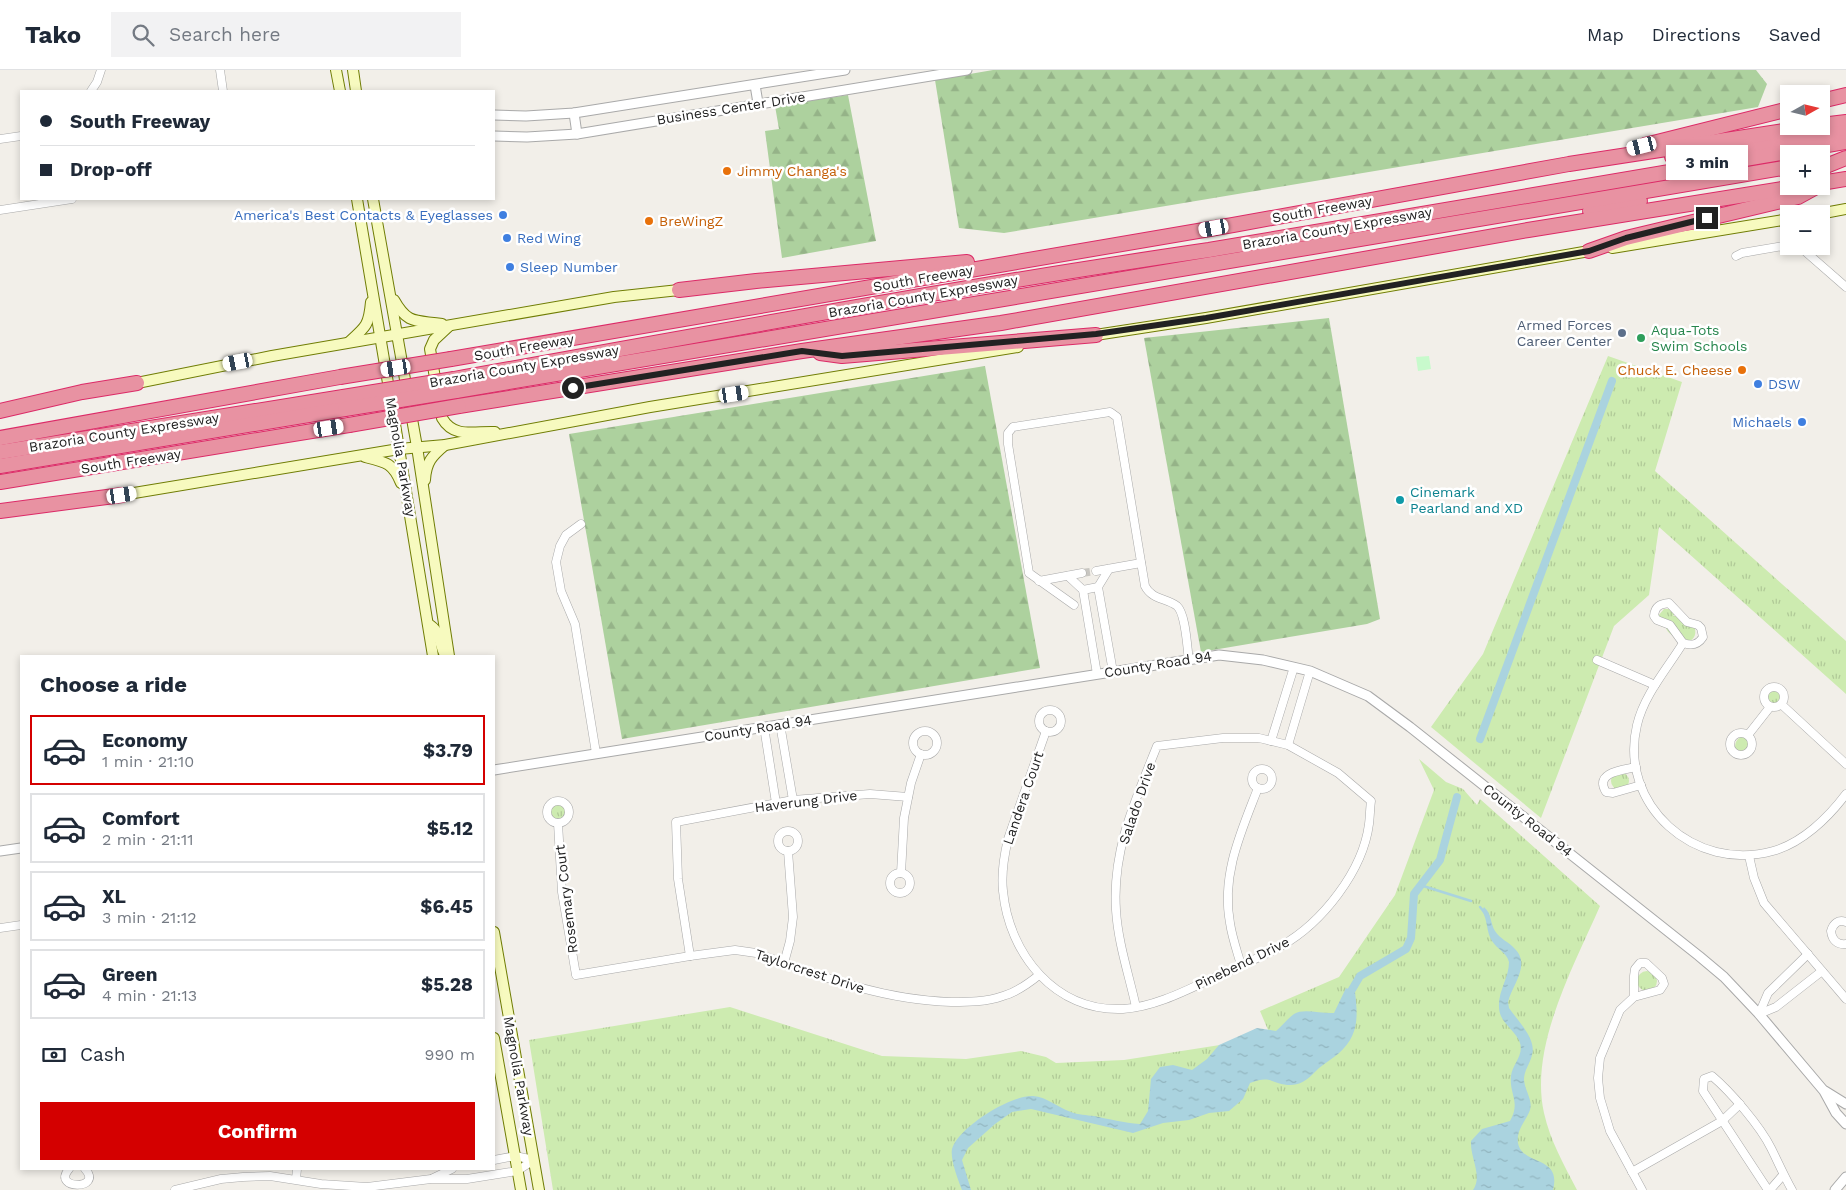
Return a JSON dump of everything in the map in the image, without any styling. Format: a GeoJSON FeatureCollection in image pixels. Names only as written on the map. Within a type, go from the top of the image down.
{"type":"FeatureCollection","features":[{"type":"Feature","properties":{"kind":"highway"},"geometry":{"type":"LineString","coordinates":[[1830,98],[1846,94]]}},
{"type":"Feature","properties":{"kind":"highway"},"geometry":{"type":"LineString","coordinates":[[1570,164],[1780,111]]}},
{"type":"Feature","properties":{"kind":"highway"},"geometry":{"type":"LineString","coordinates":[[1830,125],[1846,122]]}},
{"type":"Feature","properties":{"kind":"highway","name":"South Freeway"},"geometry":{"type":"LineString","coordinates":[[0,438],[340,377],[1117,245],[1570,164],[1780,132]]}},
{"type":"Feature","properties":{"kind":"highway"},"geometry":{"type":"LineString","coordinates":[[1570,164],[1694,156],[1846,132]]}},
{"type":"Feature","properties":{"kind":"highway","name":"Brazoria County Expressway"},"geometry":{"type":"LineString","coordinates":[[455,385],[851,308],[1228,247],[1846,142]]}},
{"type":"Feature","properties":{"kind":"highway"},"geometry":{"type":"LineString","coordinates":[[1830,161],[1846,158]]}},
{"type":"Feature","properties":{"kind":"highway"},"geometry":{"type":"LineString","coordinates":[[1830,164],[1846,158]]}},
{"type":"Feature","properties":{"kind":"highway","name":"Brazoria County Expressway"},"geometry":{"type":"LineString","coordinates":[[0,452],[344,403],[1780,168]]}},
{"type":"Feature","properties":{"kind":"highway"},"geometry":{"type":"LineString","coordinates":[[1481,238],[1500,228],[1780,176]]}},
{"type":"Feature","properties":{"kind":"highway"},"geometry":{"type":"LineString","coordinates":[[1830,182],[1846,179]]}},
{"type":"Feature","properties":{"kind":"highway","name":"South Freeway"},"geometry":{"type":"LineString","coordinates":[[0,482],[802,351],[1001,323],[1481,238],[1780,189]]}},
{"type":"Feature","properties":{"kind":"highway"},"geometry":{"type":"LineString","coordinates":[[1589,251],[1626,238],[1802,195]]}},
{"type":"Feature","properties":{"kind":"highway"},"geometry":{"type":"LineString","coordinates":[[679,290],[756,281],[918,268],[1117,245]]}},
{"type":"Feature","properties":{"kind":"highway"},"geometry":{"type":"LineString","coordinates":[[802,351],[842,356],[1096,334]]}},
{"type":"Feature","properties":{"kind":"highway"},"geometry":{"type":"LineString","coordinates":[[0,411],[82,392],[137,383]]}},
{"type":"Feature","properties":{"kind":"highway","name":"Brazoria County Expressway"},"geometry":{"type":"LineString","coordinates":[[0,466],[344,403]]}},
{"type":"Feature","properties":{"kind":"highway"},"geometry":{"type":"LineString","coordinates":[[0,511],[122,495]]}},
{"type":"Feature","properties":{"kind":"main road"},"geometry":{"type":"LineString","coordinates":[[336,70],[340,90]]}},
{"type":"Feature","properties":{"kind":"main road"},"geometry":{"type":"LineString","coordinates":[[353,70],[356,90]]}},
{"type":"Feature","properties":{"kind":"main road","name":"Magnolia Parkway"},"geometry":{"type":"LineString","coordinates":[[357,200],[433,655]]}},
{"type":"Feature","properties":{"kind":"main road","name":"Magnolia Parkway"},"geometry":{"type":"LineString","coordinates":[[373,200],[398,335],[449,655]]}},
{"type":"Feature","properties":{"kind":"main road"},"geometry":{"type":"LineString","coordinates":[[1830,212],[1846,209]]}},
{"type":"Feature","properties":{"kind":"main road"},"geometry":{"type":"LineString","coordinates":[[122,495],[416,447],[445,445],[650,408],[1096,334],[1206,318],[1589,251],[1780,220]]}},
{"type":"Feature","properties":{"kind":"main road"},"geometry":{"type":"LineString","coordinates":[[348,343],[366,327],[370,316],[372,289]]}},
{"type":"Feature","properties":{"kind":"main road"},"geometry":{"type":"LineString","coordinates":[[137,383],[272,356],[450,325],[614,298],[679,290]]}},
{"type":"Feature","properties":{"kind":"main road"},"geometry":{"type":"LineString","coordinates":[[390,292],[399,309],[408,318],[414,321],[450,325]]}},
{"type":"Feature","properties":{"kind":"main road"},"geometry":{"type":"LineString","coordinates":[[450,325],[434,340],[430,349],[442,418],[447,426],[453,430],[465,433],[482,431],[510,433]]}},
{"type":"Feature","properties":{"kind":"main road"},"geometry":{"type":"LineString","coordinates":[[424,493],[426,468],[432,456],[445,445]]}},
{"type":"Feature","properties":{"kind":"main road"},"geometry":{"type":"LineString","coordinates":[[360,456],[384,461],[391,465],[398,475],[407,496]]}},
{"type":"Feature","properties":{"kind":"main road"},"geometry":{"type":"LineString","coordinates":[[428,624],[438,632],[445,655]]}},
{"type":"Feature","properties":{"kind":"main road","name":"Magnolia Parkway"},"geometry":{"type":"LineString","coordinates":[[495,943],[497,965],[539,1190]]}},
{"type":"Feature","properties":{"kind":"main road","name":"Magnolia Parkway"},"geometry":{"type":"LineString","coordinates":[[495,1044],[521,1190]]}},
{"type":"Feature","properties":{"kind":"street"},"geometry":{"type":"LineString","coordinates":[[92,90],[98,82],[101,70]]}},
{"type":"Feature","properties":{"kind":"street"},"geometry":{"type":"LineString","coordinates":[[220,70],[223,90]]}},
{"type":"Feature","properties":{"kind":"street","name":"Business Center Drive"},"geometry":{"type":"LineString","coordinates":[[495,115],[526,116],[574,113],[845,70]]}},
{"type":"Feature","properties":{"kind":"street","name":"Business Center Drive"},"geometry":{"type":"LineString","coordinates":[[495,136],[527,137],[577,134],[929,73],[967,70]]}},
{"type":"Feature","properties":{"kind":"street"},"geometry":{"type":"LineString","coordinates":[[755,85],[758,103]]}},
{"type":"Feature","properties":{"kind":"street"},"geometry":{"type":"LineString","coordinates":[[574,113],[577,134]]}},
{"type":"Feature","properties":{"kind":"street"},"geometry":{"type":"LineString","coordinates":[[0,139],[20,136]]}},
{"type":"Feature","properties":{"kind":"street"},"geometry":{"type":"LineString","coordinates":[[0,210],[65,200]]}},
{"type":"Feature","properties":{"kind":"street"},"geometry":{"type":"LineString","coordinates":[[1736,256],[1742,253],[1780,247]]}},
{"type":"Feature","properties":{"kind":"street"},"geometry":{"type":"LineString","coordinates":[[1809,255],[1846,287]]}},
{"type":"Feature","properties":{"kind":"street"},"geometry":{"type":"LineString","coordinates":[[1074,605],[1029,573],[1008,444],[1008,433],[1013,427],[1110,412],[1117,417],[1145,586],[1148,593],[1178,606],[1182,614],[1189,660]]}},
{"type":"Feature","properties":{"kind":"street"},"geometry":{"type":"LineString","coordinates":[[581,524],[566,535],[560,546],[556,562],[561,591],[575,624],[596,753]]}},
{"type":"Feature","properties":{"kind":"street"},"geometry":{"type":"LineString","coordinates":[[1096,571],[1141,563]]}},
{"type":"Feature","properties":{"kind":"street"},"geometry":{"type":"LineString","coordinates":[[1109,569],[1098,587],[1113,672]]}},
{"type":"Feature","properties":{"kind":"street"},"geometry":{"type":"LineString","coordinates":[[1039,581],[1082,573]]}},
{"type":"Feature","properties":{"kind":"street"},"geometry":{"type":"LineString","coordinates":[[1068,576],[1083,590],[1097,674]]}},
{"type":"Feature","properties":{"kind":"street"},"geometry":{"type":"LineString","coordinates":[[1083,590],[1098,587]]}},
{"type":"Feature","properties":{"kind":"street"},"geometry":{"type":"LineString","coordinates":[[1669,603],[1687,622],[1698,625],[1701,628],[1703,637],[1700,642],[1693,645],[1683,643],[1670,625],[1657,620],[1654,616],[1654,610],[1659,605],[1669,603]]}},
{"type":"Feature","properties":{"kind":"street"},"geometry":{"type":"LineString","coordinates":[[1683,643],[1655,685],[1641,712],[1634,741],[1636,767],[1641,785],[1654,810],[1666,825],[1681,838],[1708,851],[1749,856],[1774,851],[1801,838],[1813,829],[1846,794]]}},
{"type":"Feature","properties":{"kind":"street","name":"County Road 94"},"geometry":{"type":"LineString","coordinates":[[495,770],[1219,655],[1263,660],[1310,671],[1368,696],[1410,727],[1724,977],[1760,1014],[1824,1091],[1836,1113],[1846,1124]]}},
{"type":"Feature","properties":{"kind":"street"},"geometry":{"type":"LineString","coordinates":[[1597,660],[1655,685]]}},
{"type":"Feature","properties":{"kind":"street"},"geometry":{"type":"LineString","coordinates":[[1294,667],[1271,741],[1288,745],[1310,671]]}},
{"type":"Feature","properties":{"kind":"street"},"geometry":{"type":"LineString","coordinates":[[1748,736],[1770,707],[1778,706],[1783,701],[1783,693],[1777,688],[1773,687],[1766,691],[1764,698],[1770,707]]}},
{"type":"Feature","properties":{"kind":"street"},"geometry":{"type":"LineString","coordinates":[[1781,704],[1846,764]]}},
{"type":"Feature","properties":{"kind":"street"},"geometry":{"type":"LineString","coordinates":[[780,724],[793,800]]}},
{"type":"Feature","properties":{"kind":"street"},"geometry":{"type":"LineString","coordinates":[[764,727],[776,803]]}},
{"type":"Feature","properties":{"kind":"street","name":"Landera Court"},"geometry":{"type":"LineString","coordinates":[[1039,975],[1025,957],[1010,925],[1003,890],[1002,872],[1008,839],[1046,731]]}},
{"type":"Feature","properties":{"kind":"street","name":"Salado Drive"},"geometry":{"type":"LineString","coordinates":[[1136,1007],[1116,910],[1117,868],[1131,811],[1157,746],[1223,738],[1259,738],[1271,741]]}},
{"type":"Feature","properties":{"kind":"street","name":"Pinebend Drive"},"geometry":{"type":"LineString","coordinates":[[1039,975],[1058,991],[1079,1002],[1107,1008],[1136,1007],[1149,1004],[1194,986],[1281,946],[1310,924],[1328,907],[1340,891],[1358,859],[1369,825],[1371,801],[1338,773],[1288,745]]}},
{"type":"Feature","properties":{"kind":"street"},"geometry":{"type":"LineString","coordinates":[[901,873],[902,841],[908,797],[921,754]]}},
{"type":"Feature","properties":{"kind":"street"},"geometry":{"type":"LineString","coordinates":[[1636,767],[1608,774],[1604,779],[1603,787],[1606,792],[1613,793],[1641,785]]}},
{"type":"Feature","properties":{"kind":"street"},"geometry":{"type":"LineString","coordinates":[[1241,965],[1230,923],[1228,884],[1235,848],[1258,788]]}},
{"type":"Feature","properties":{"kind":"street","name":"Haverung Drive"},"geometry":{"type":"LineString","coordinates":[[690,956],[678,880],[676,822],[793,800],[870,794],[908,797]]}},
{"type":"Feature","properties":{"kind":"street","name":"Rosemary Court"},"geometry":{"type":"LineString","coordinates":[[558,823],[562,892],[576,975]]}},
{"type":"Feature","properties":{"kind":"street"},"geometry":{"type":"LineString","coordinates":[[0,851],[20,848]]}},
{"type":"Feature","properties":{"kind":"street"},"geometry":{"type":"LineString","coordinates":[[784,963],[792,930],[793,917],[788,852]]}},
{"type":"Feature","properties":{"kind":"street"},"geometry":{"type":"LineString","coordinates":[[1749,856],[1754,878],[1764,903],[1846,999]]}},
{"type":"Feature","properties":{"kind":"street"},"geometry":{"type":"LineString","coordinates":[[1846,922],[1839,921],[1831,931],[1833,940],[1837,943],[1846,944]]}},
{"type":"Feature","properties":{"kind":"street"},"geometry":{"type":"LineString","coordinates":[[0,928],[20,925]]}},
{"type":"Feature","properties":{"kind":"street","name":"Taylorcrest Drive"},"geometry":{"type":"LineString","coordinates":[[576,975],[690,956],[743,950],[867,990],[917,1000],[969,1002],[1005,996],[1023,988],[1039,975]]}},
{"type":"Feature","properties":{"kind":"street"},"geometry":{"type":"LineString","coordinates":[[1760,1014],[1768,993],[1808,954]]}},
{"type":"Feature","properties":{"kind":"street"},"geometry":{"type":"LineString","coordinates":[[1634,998],[1636,969],[1640,963],[1646,963],[1662,978],[1664,984],[1660,990],[1634,998],[1620,1010],[1600,1058],[1598,1078],[1600,1098],[1610,1132],[1642,1190]]}},
{"type":"Feature","properties":{"kind":"street"},"geometry":{"type":"LineString","coordinates":[[1760,1014],[1776,1007],[1822,971]]}},
{"type":"Feature","properties":{"kind":"street"},"geometry":{"type":"LineString","coordinates":[[1783,1175],[1769,1190],[1703,1091],[1704,1079],[1712,1076],[1740,1104],[1770,1147],[1792,1190]]}},
{"type":"Feature","properties":{"kind":"street","name":"County Road 94"},"geometry":{"type":"LineString","coordinates":[[1824,1091],[1846,1104]]}},
{"type":"Feature","properties":{"kind":"street"},"geometry":{"type":"LineString","coordinates":[[1632,1172],[1722,1121],[1740,1104]]}},
{"type":"Feature","properties":{"kind":"street"},"geometry":{"type":"LineString","coordinates":[[495,1160],[515,1156],[534,1160]]}},
{"type":"Feature","properties":{"kind":"street"},"geometry":{"type":"LineString","coordinates":[[175,1190],[221,1179],[270,1176],[321,1184],[367,1187],[431,1179],[467,1179],[518,1171],[534,1160]]}},
{"type":"Feature","properties":{"kind":"street"},"geometry":{"type":"LineString","coordinates":[[69,1170],[66,1173],[66,1180],[71,1187],[78,1189],[87,1183],[89,1176],[86,1170]]}},
{"type":"Feature","properties":{"kind":"street"},"geometry":{"type":"LineString","coordinates":[[296,1179],[297,1170]]}},
{"type":"Feature","properties":{"kind":"street"},"geometry":{"type":"LineString","coordinates":[[431,1179],[450,1170]]}},
{"type":"Feature","properties":{"kind":"street"},"geometry":{"type":"LineString","coordinates":[[1835,1190],[1846,1177]]}},
{"type":"Feature","properties":{"kind":"green space"},"geometry":{"type":"Polygon","coordinates":[[[993,70],[1756,70],[1767,84],[1758,107],[1004,233],[959,228],[935,80],[993,70]]]}},
{"type":"Feature","properties":{"kind":"green space"},"geometry":{"type":"Polygon","coordinates":[[[848,95],[876,241],[782,258],[765,131],[779,129],[775,106],[848,95]]]}},
{"type":"Feature","properties":{"kind":"green space"},"geometry":{"type":"Polygon","coordinates":[[[1329,318],[1380,619],[1367,624],[1201,652],[1144,338],[1329,318]]]}},
{"type":"Feature","properties":{"kind":"green space"},"geometry":{"type":"Polygon","coordinates":[[[1429,356],[1431,369],[1418,371],[1416,357],[1429,356]]]}},
{"type":"Feature","properties":{"kind":"green space"},"geometry":{"type":"Polygon","coordinates":[[[1608,356],[1682,382],[1655,471],[1846,641],[1846,694],[1659,527],[1649,595],[1614,626],[1541,818],[1431,727],[1483,654],[1608,356]]]}},
{"type":"Feature","properties":{"kind":"green space"},"geometry":{"type":"Polygon","coordinates":[[[985,366],[1040,668],[622,739],[569,434],[985,366]]]}},
{"type":"Feature","properties":{"kind":"green space"},"geometry":{"type":"Polygon","coordinates":[[[1664,609],[1670,609],[1675,613],[1673,616],[1678,616],[1685,625],[1694,626],[1695,633],[1692,639],[1688,642],[1677,638],[1668,632],[1665,625],[1662,627],[1658,622],[1658,616],[1664,609]]]}},
{"type":"Feature","properties":{"kind":"green space"},"geometry":{"type":"Polygon","coordinates":[[[1774,688],[1781,691],[1784,698],[1781,705],[1774,708],[1767,705],[1764,698],[1767,691],[1774,688]]]}},
{"type":"Feature","properties":{"kind":"green space"},"geometry":{"type":"Polygon","coordinates":[[[1745,736],[1752,739],[1755,746],[1752,753],[1745,756],[1738,753],[1735,746],[1738,739],[1745,736]]]}},
{"type":"Feature","properties":{"kind":"green space"},"geometry":{"type":"Polygon","coordinates":[[[1419,759],[1446,782],[1463,789],[1477,805],[1480,799],[1600,906],[1557,1007],[1548,1034],[1543,1061],[1541,1087],[1544,1113],[1558,1152],[1577,1190],[553,1190],[529,1040],[730,1007],[882,1056],[966,1059],[1021,1051],[1046,1057],[1056,1063],[1124,1060],[1271,1037],[1260,1011],[1339,977],[1395,895],[1434,790],[1419,759]]]}},
{"type":"Feature","properties":{"kind":"green space"},"geometry":{"type":"Polygon","coordinates":[[[1620,772],[1626,775],[1629,781],[1626,787],[1620,790],[1614,787],[1611,781],[1614,775],[1620,772]]]}},
{"type":"Feature","properties":{"kind":"green space"},"geometry":{"type":"Polygon","coordinates":[[[558,801],[565,804],[568,811],[565,818],[558,821],[551,818],[548,811],[551,804],[558,801]]]}},
{"type":"Feature","properties":{"kind":"green space"},"geometry":{"type":"Polygon","coordinates":[[[1647,971],[1654,974],[1657,981],[1654,988],[1647,991],[1640,988],[1637,981],[1640,974],[1647,971]]]}},
{"type":"Feature","properties":{"kind":"water"},"geometry":{"type":"Polygon","coordinates":[[[1484,907],[1495,931],[1515,949],[1521,962],[1519,975],[1508,1002],[1509,1008],[1529,1036],[1533,1049],[1524,1080],[1531,1106],[1520,1130],[1518,1143],[1526,1155],[1547,1166],[1552,1171],[1554,1179],[1553,1190],[1473,1190],[1477,1179],[1471,1141],[1482,1129],[1510,1121],[1515,1108],[1511,1076],[1521,1047],[1518,1038],[1500,1013],[1500,995],[1509,968],[1509,962],[1490,937],[1482,911],[1484,907]]]}},
{"type":"Feature","properties":{"kind":"water"},"geometry":{"type":"Polygon","coordinates":[[[1346,988],[1355,992],[1357,1010],[1356,1026],[1350,1040],[1338,1054],[1303,1082],[1295,1085],[1285,1085],[1268,1080],[1250,1083],[1243,1099],[1229,1111],[1209,1113],[1189,1120],[1163,1123],[1133,1133],[1031,1109],[1012,1112],[968,1148],[962,1160],[971,1190],[962,1190],[953,1164],[952,1149],[956,1141],[974,1123],[999,1107],[1023,1097],[1033,1096],[1043,1098],[1077,1114],[1140,1124],[1148,1111],[1151,1079],[1160,1067],[1173,1065],[1192,1070],[1207,1059],[1219,1045],[1257,1028],[1276,1031],[1291,1016],[1298,1012],[1334,1013],[1346,988]]]}},
{"type":"Feature","properties":{"kind":"waterway"},"geometry":{"type":"LineString","coordinates":[[1480,739],[1612,381]]}},
{"type":"Feature","properties":{"kind":"waterway"},"geometry":{"type":"LineString","coordinates":[[1347,998],[1360,976],[1406,949],[1411,938],[1414,894],[1440,860],[1457,797]]}},
{"type":"Feature","properties":{"kind":"waterway"},"geometry":{"type":"LineString","coordinates":[[1420,885],[1471,901]]}},
{"type":"Feature","properties":{"kind":"waterway"},"geometry":{"type":"LineString","coordinates":[[1480,907],[1485,913]]}},
{"type":"Feature","properties":{"kind":"tunnel"},"geometry":{"type":"LineString","coordinates":[[1082,573],[1096,571]]}},
{"type":"Feature","properties":{"kind":"place","name":"Jimmy Changa's"},"geometry":{"type":"Point","coordinates":[727,171]}},
{"type":"Feature","properties":{"kind":"place","name":"America's Best Contacts & Eyeglasses"},"geometry":{"type":"Point","coordinates":[503,215]}},
{"type":"Feature","properties":{"kind":"place","name":"BreWingZ"},"geometry":{"type":"Point","coordinates":[649,221]}},
{"type":"Feature","properties":{"kind":"place","name":"Red Wing"},"geometry":{"type":"Point","coordinates":[507,238]}},
{"type":"Feature","properties":{"kind":"place","name":"Sleep Number"},"geometry":{"type":"Point","coordinates":[510,267]}},
{"type":"Feature","properties":{"kind":"place","name":"Armed Forces Career Center"},"geometry":{"type":"Point","coordinates":[1622,333]}},
{"type":"Feature","properties":{"kind":"place","name":"Aqua-Tots Swim Schools"},"geometry":{"type":"Point","coordinates":[1641,338]}},
{"type":"Feature","properties":{"kind":"place","name":"Chuck E. Cheese"},"geometry":{"type":"Point","coordinates":[1742,370]}},
{"type":"Feature","properties":{"kind":"place","name":"DSW"},"geometry":{"type":"Point","coordinates":[1758,384]}},
{"type":"Feature","properties":{"kind":"place","name":"Michaels"},"geometry":{"type":"Point","coordinates":[1802,422]}},
{"type":"Feature","properties":{"kind":"place","name":"Cinemark Pearland and XD"},"geometry":{"type":"Point","coordinates":[1400,500]}},
{"type":"Feature","properties":{"kind":"route"},"geometry":{"type":"LineString","coordinates":[[573,388],[802,351],[842,356],[1096,334],[1206,318],[1589,251],[1626,238],[1707,218]]}}]}
